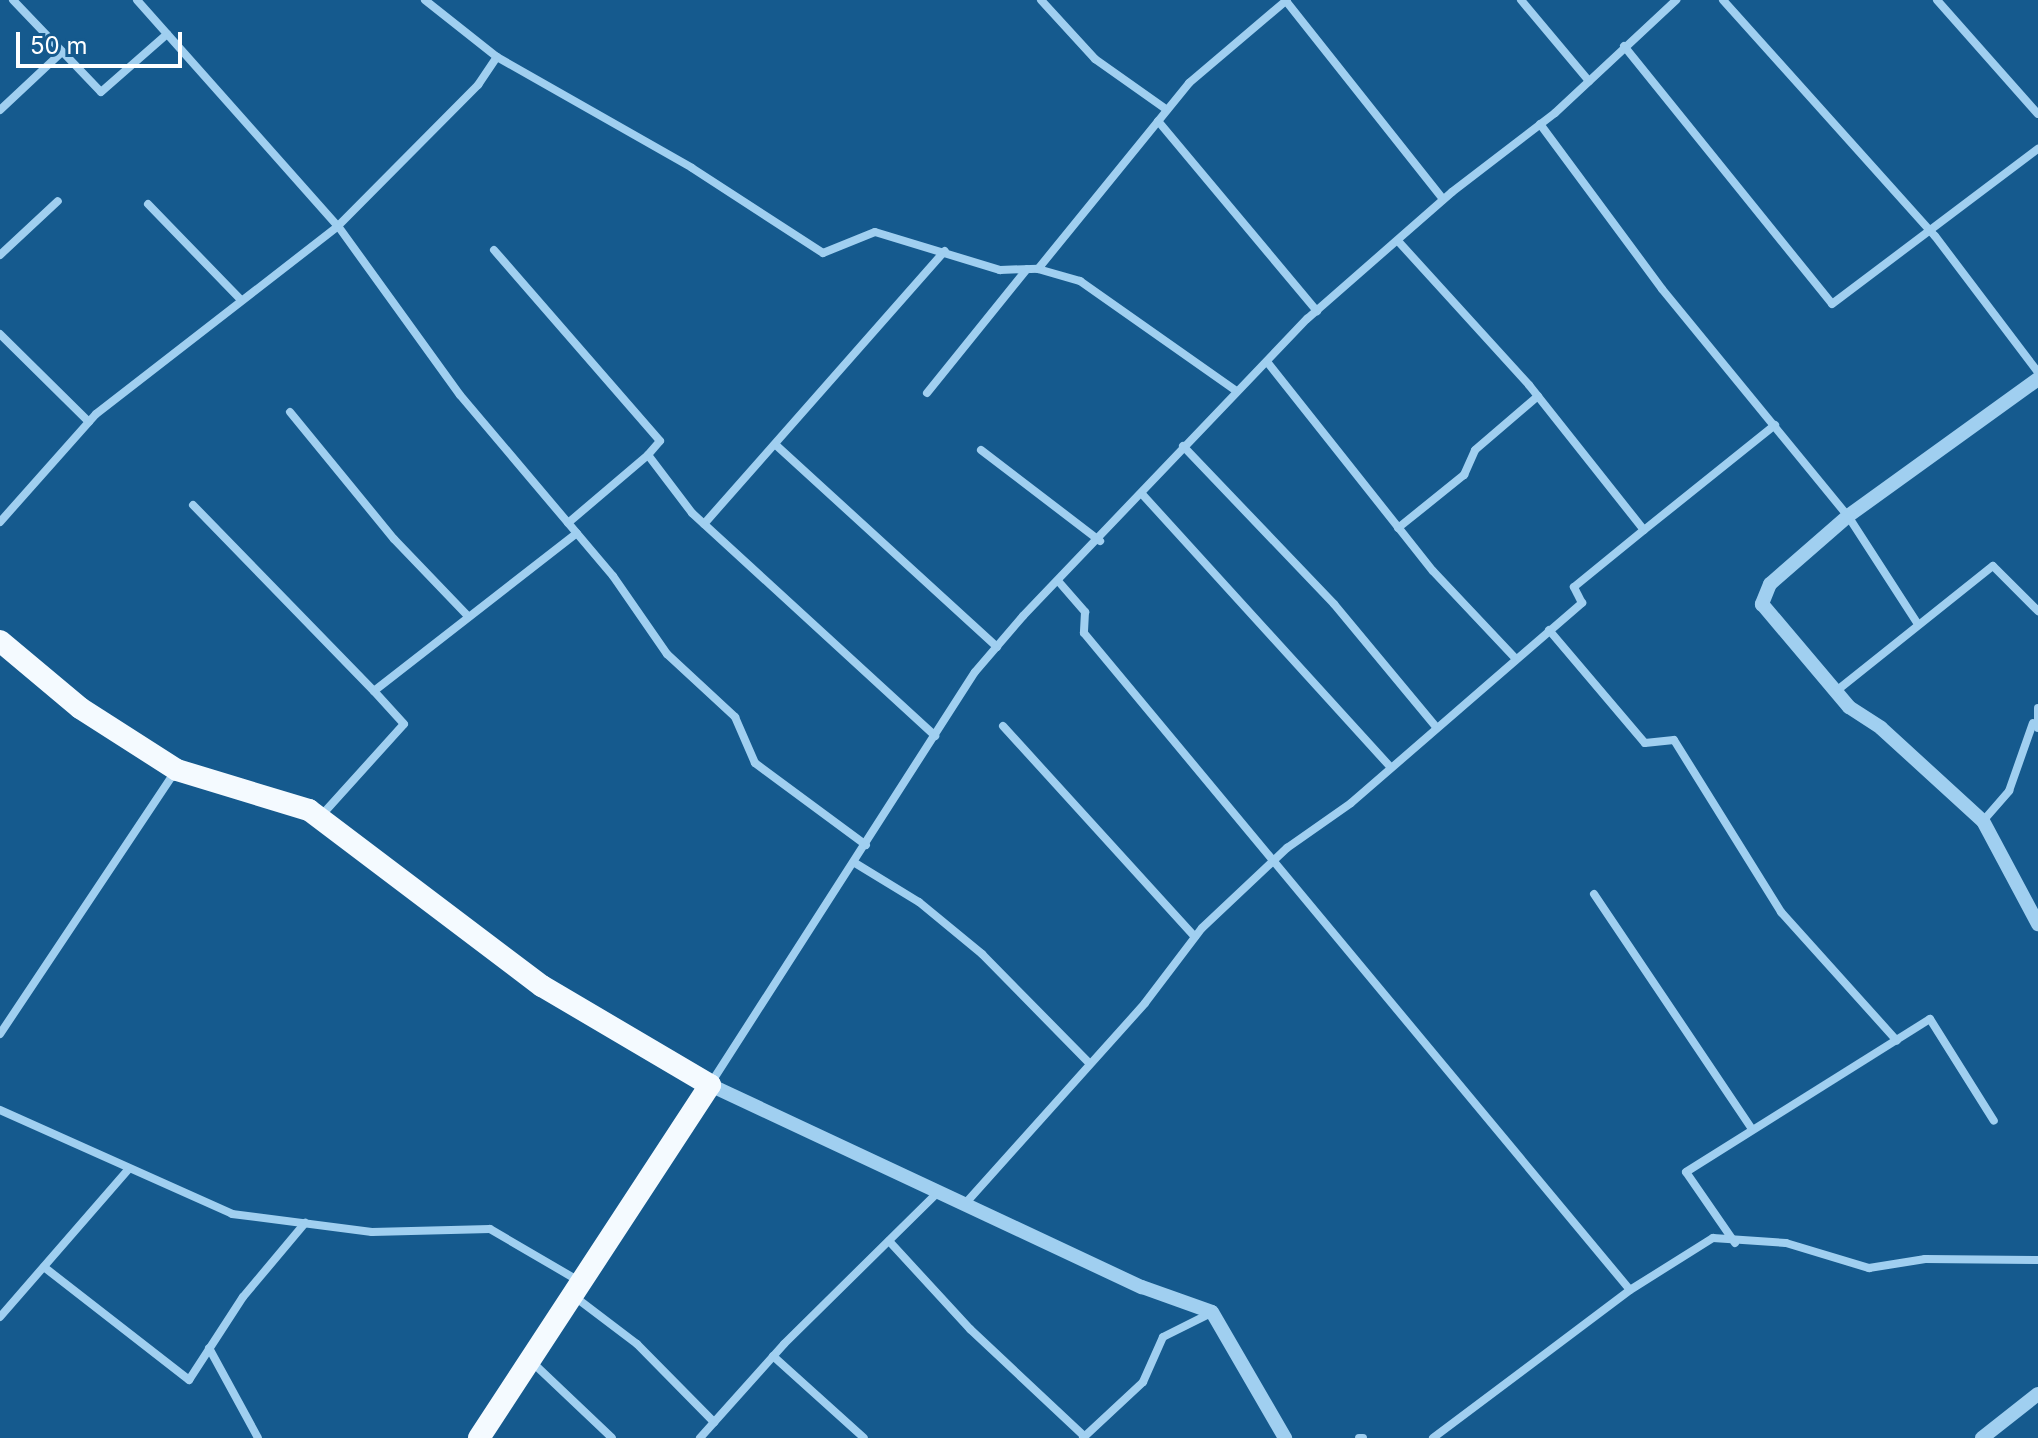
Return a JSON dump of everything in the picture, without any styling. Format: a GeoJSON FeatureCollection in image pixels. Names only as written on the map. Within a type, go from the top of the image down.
{"type":"FeatureCollection","features":[{"type":"Feature","properties":{"kind":"highway"},"geometry":{"type":"LineString","coordinates":[[0,641],[80,708],[177,770],[319,817],[542,986],[710,1085],[532,1362],[479,1438]]}},
{"type":"Feature","properties":{"kind":"street"},"geometry":{"type":"LineString","coordinates":[[13,0],[101,92],[167,34]]}},
{"type":"Feature","properties":{"kind":"street"},"geometry":{"type":"LineString","coordinates":[[137,0],[338,226],[460,395],[577,533],[667,654],[735,717],[755,763],[866,845]]}},
{"type":"Feature","properties":{"kind":"street"},"geometry":{"type":"LineString","coordinates":[[425,0],[497,57],[692,168],[823,253],[875,232],[1000,270],[1038,269],[1080,281],[1235,390]]}},
{"type":"Feature","properties":{"kind":"street"},"geometry":{"type":"LineString","coordinates":[[1041,0],[1095,59],[1167,110]]}},
{"type":"Feature","properties":{"kind":"street"},"geometry":{"type":"LineString","coordinates":[[1038,269],[1189,83],[1286,0],[1443,199]]}},
{"type":"Feature","properties":{"kind":"street"},"geometry":{"type":"LineString","coordinates":[[1521,0],[1589,81]]}},
{"type":"Feature","properties":{"kind":"street"},"geometry":{"type":"LineString","coordinates":[[1285,1438],[1212,1312],[1142,1287],[710,1085],[935,736],[997,647],[1100,541],[1235,390],[1268,363],[1317,311],[1443,199],[1540,124],[1676,0]]}},
{"type":"Feature","properties":{"kind":"street"},"geometry":{"type":"LineString","coordinates":[[1723,0],[1929,230],[2038,372]]}},
{"type":"Feature","properties":{"kind":"street"},"geometry":{"type":"LineString","coordinates":[[1937,0],[2038,114]]}},
{"type":"Feature","properties":{"kind":"street"},"geometry":{"type":"LineString","coordinates":[[1624,46],[1832,304],[2038,149]]}},
{"type":"Feature","properties":{"kind":"street"},"geometry":{"type":"LineString","coordinates":[[0,110],[62,52]]}},
{"type":"Feature","properties":{"kind":"street"},"geometry":{"type":"LineString","coordinates":[[0,522],[89,422],[240,299],[338,226],[478,85],[497,57]]}},
{"type":"Feature","properties":{"kind":"street"},"geometry":{"type":"LineString","coordinates":[[1158,121],[1317,311]]}},
{"type":"Feature","properties":{"kind":"street"},"geometry":{"type":"LineString","coordinates":[[1540,124],[1662,289],[1848,516],[1918,624]]}},
{"type":"Feature","properties":{"kind":"street"},"geometry":{"type":"LineString","coordinates":[[0,255],[58,201]]}},
{"type":"Feature","properties":{"kind":"street"},"geometry":{"type":"LineString","coordinates":[[148,204],[240,299]]}},
{"type":"Feature","properties":{"kind":"street"},"geometry":{"type":"LineString","coordinates":[[1398,241],[1538,396],[1644,530]]}},
{"type":"Feature","properties":{"kind":"street"},"geometry":{"type":"LineString","coordinates":[[494,250],[660,441],[648,455],[568,523]]}},
{"type":"Feature","properties":{"kind":"street"},"geometry":{"type":"LineString","coordinates":[[704,524],[777,446],[945,251]]}},
{"type":"Feature","properties":{"kind":"street"},"geometry":{"type":"LineString","coordinates":[[927,393],[1027,269]]}},
{"type":"Feature","properties":{"kind":"street"},"geometry":{"type":"LineString","coordinates":[[0,334],[89,422]]}},
{"type":"Feature","properties":{"kind":"street"},"geometry":{"type":"LineString","coordinates":[[1268,363],[1398,528],[1515,658]]}},
{"type":"Feature","properties":{"kind":"street"},"geometry":{"type":"LineString","coordinates":[[2038,379],[1848,516],[1770,584],[1762,604],[1835,692],[1983,821],[2033,902],[2038,924]]}},
{"type":"Feature","properties":{"kind":"street"},"geometry":{"type":"LineString","coordinates":[[1398,528],[1464,475],[1475,450],[1538,396]]}},
{"type":"Feature","properties":{"kind":"street"},"geometry":{"type":"LineString","coordinates":[[290,412],[394,539],[467,615]]}},
{"type":"Feature","properties":{"kind":"street"},"geometry":{"type":"LineString","coordinates":[[964,1205],[1195,937],[1274,861],[1391,768],[1582,603],[1574,587],[1775,425]]}},
{"type":"Feature","properties":{"kind":"street"},"geometry":{"type":"LineString","coordinates":[[777,446],[997,647]]}},
{"type":"Feature","properties":{"kind":"street"},"geometry":{"type":"LineString","coordinates":[[1183,446],[1334,604],[1437,728]]}},
{"type":"Feature","properties":{"kind":"street"},"geometry":{"type":"LineString","coordinates":[[981,450],[1100,541]]}},
{"type":"Feature","properties":{"kind":"street"},"geometry":{"type":"LineString","coordinates":[[648,455],[704,524],[935,736]]}},
{"type":"Feature","properties":{"kind":"street"},"geometry":{"type":"LineString","coordinates":[[1142,494],[1391,768]]}},
{"type":"Feature","properties":{"kind":"street"},"geometry":{"type":"LineString","coordinates":[[193,505],[404,724],[319,817]]}},
{"type":"Feature","properties":{"kind":"street"},"geometry":{"type":"LineString","coordinates":[[374,691],[467,615],[577,533]]}},
{"type":"Feature","properties":{"kind":"street"},"geometry":{"type":"LineString","coordinates":[[1835,692],[1993,566],[2038,611]]}},
{"type":"Feature","properties":{"kind":"street"},"geometry":{"type":"LineString","coordinates":[[1059,582],[1085,612],[1084,633],[1630,1290]]}},
{"type":"Feature","properties":{"kind":"street"},"geometry":{"type":"LineString","coordinates":[[1549,630],[1645,743],[1674,740],[1781,912],[1897,1041]]}},
{"type":"Feature","properties":{"kind":"street"},"geometry":{"type":"LineString","coordinates":[[1983,821],[2009,791],[2036,725],[2038,708]]}},
{"type":"Feature","properties":{"kind":"street"},"geometry":{"type":"LineString","coordinates":[[1003,726],[1195,937]]}},
{"type":"Feature","properties":{"kind":"street"},"geometry":{"type":"LineString","coordinates":[[0,1034],[177,770]]}},
{"type":"Feature","properties":{"kind":"street"},"geometry":{"type":"LineString","coordinates":[[855,863],[919,902],[982,954],[1089,1063]]}},
{"type":"Feature","properties":{"kind":"street"},"geometry":{"type":"LineString","coordinates":[[1594,894],[1752,1129]]}},
{"type":"Feature","properties":{"kind":"street"},"geometry":{"type":"LineString","coordinates":[[1736,1244],[1686,1172],[1930,1019],[1994,1121]]}},
{"type":"Feature","properties":{"kind":"street"},"geometry":{"type":"LineString","coordinates":[[0,1110],[232,1214],[372,1232],[490,1229],[579,1290],[714,1422]]}},
{"type":"Feature","properties":{"kind":"street"},"geometry":{"type":"LineString","coordinates":[[0,1317],[128,1170]]}},
{"type":"Feature","properties":{"kind":"street"},"geometry":{"type":"LineString","coordinates":[[700,1438],[773,1356],[938,1192]]}},
{"type":"Feature","properties":{"kind":"street"},"geometry":{"type":"LineString","coordinates":[[44,1267],[189,1380],[209,1348],[305,1223]]}},
{"type":"Feature","properties":{"kind":"street"},"geometry":{"type":"LineString","coordinates":[[889,1241],[970,1329],[1083,1437],[1143,1382],[1163,1337],[1212,1312]]}},
{"type":"Feature","properties":{"kind":"street"},"geometry":{"type":"LineString","coordinates":[[1433,1438],[1630,1290],[1702,1241],[1786,1243],[1869,1268],[1925,1259],[2038,1260]]}},
{"type":"Feature","properties":{"kind":"street"},"geometry":{"type":"LineString","coordinates":[[209,1348],[258,1438]]}},
{"type":"Feature","properties":{"kind":"street"},"geometry":{"type":"LineString","coordinates":[[773,1356],[864,1438]]}},
{"type":"Feature","properties":{"kind":"street"},"geometry":{"type":"LineString","coordinates":[[532,1362],[612,1438]]}},
{"type":"Feature","properties":{"kind":"street"},"geometry":{"type":"LineString","coordinates":[[1982,1438],[2038,1394]]}}]}
